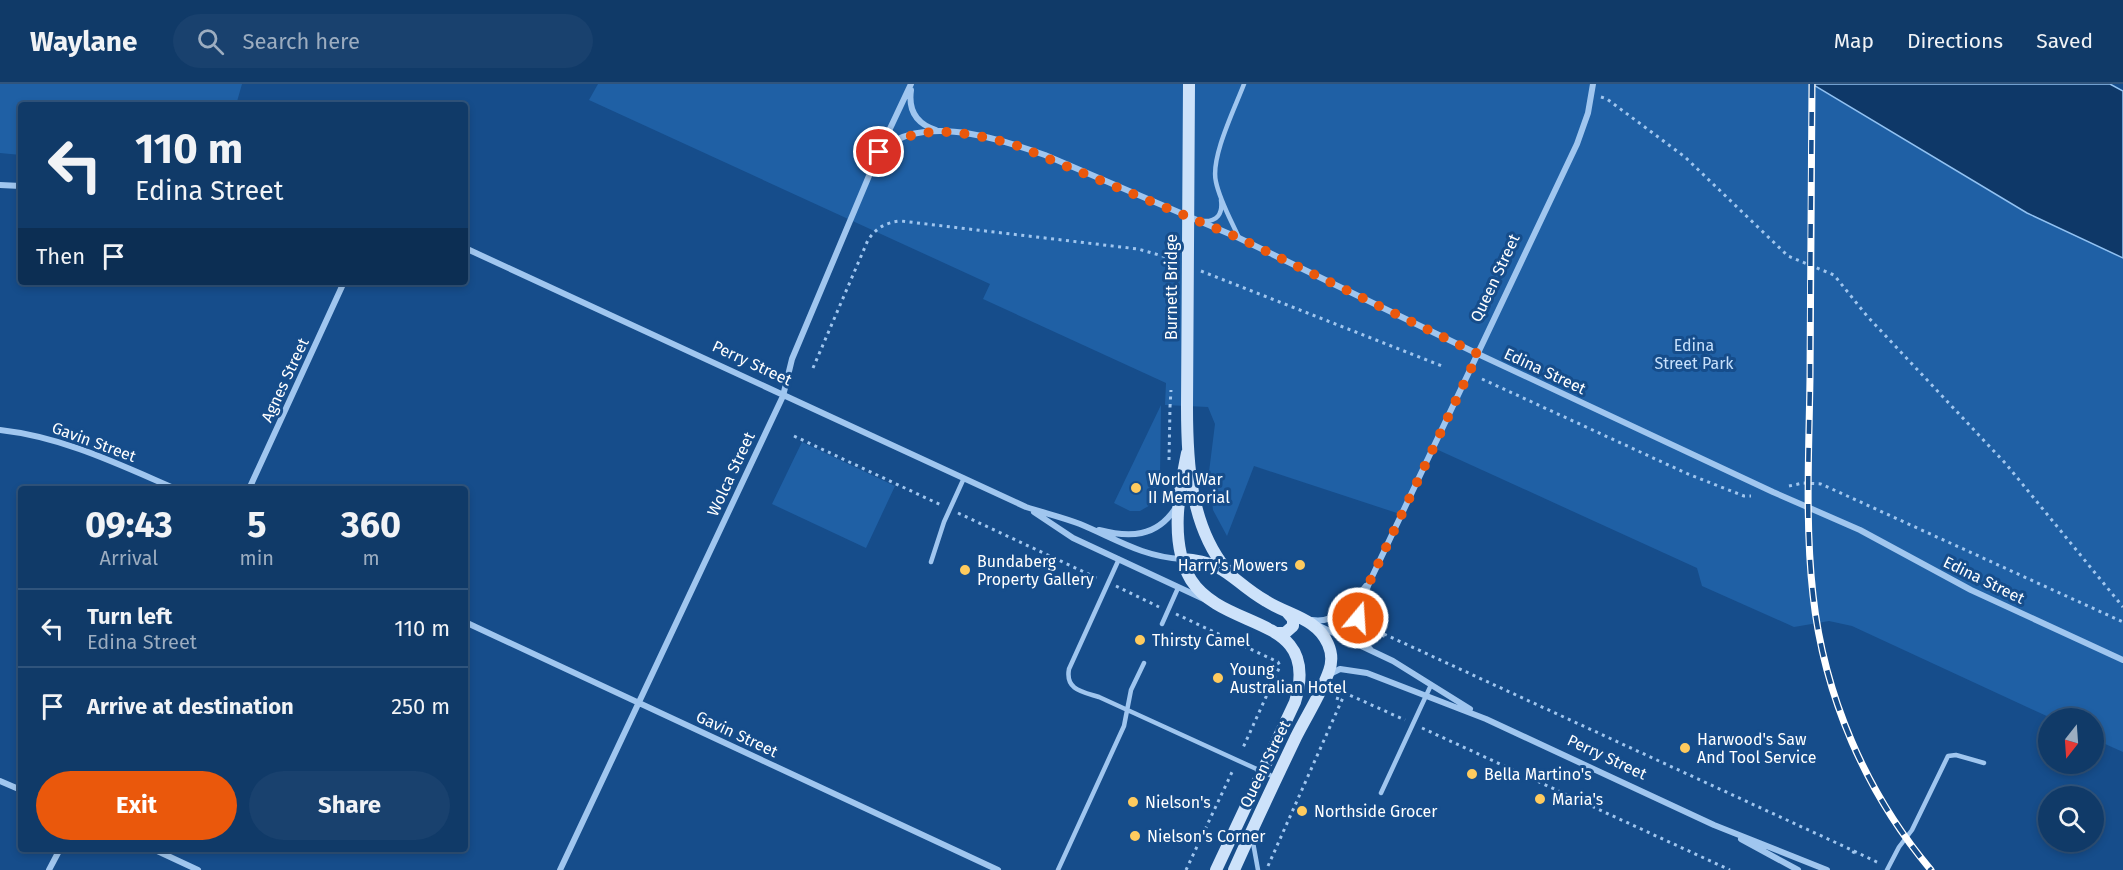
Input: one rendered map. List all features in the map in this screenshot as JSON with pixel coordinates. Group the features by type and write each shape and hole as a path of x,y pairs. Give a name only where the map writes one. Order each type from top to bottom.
{"main road":[{"name":"Burnett Bridge","path":"1189,84 1187,453 1200,521 1210,547 1229,572"},
{"name":"Burnett Bridge","path":"1187,453 1179,500 1179,542 1182,559 1192,582 1214,604"},
{"name":"Perry Street","path":"1182,559 1205,561 1229,572 1251,592 1292,614"},
{"name":"Perry Street","path":"1214,604 1275,633"},
{"name":"Queen Street","path":"1234,870 1276,778 1327,676 1331,662 1329,645 1318,629 1310,622 1292,614"},
{"path":"1275,633 1285,633 1293,626 1292,614"},
{"name":"Queen Street","path":"1216,870 1294,702 1299,680 1295,652 1284,638 1275,633"}],"street":[{"path":"912,84 909,102 916,118 933,129 948,132"},
{"name":"Wolca Street","path":"560,870 783,396 792,359 879,152 912,84"},
{"name":"Queen Street","path":"1370,649 1360,638 1357,623 1360,605 1577,144 1586,121 1593,84"},
{"name":"Edina Street","path":"879,152 893,141 927,132 981,136 1013,144 1239,238 1478,354 1773,492 1860,530 1971,590 2123,660"},
{"path":"0,185 18,186"},
{"name":"Perry Street","path":"468,249 1026,507 1079,524 1144,553 1162,558 1182,559"},
{"name":"Agnes Street","path":"250,486 343,285"},
{"name":"Gavin Street","path":"0,430 58,441 94,453 169,486"},
{"path":"1079,524 1123,535 1145,534 1164,522 1179,500"},
{"name":"Perry Street","path":"1026,507 1073,538 1214,604"},
{"name":"Queen Street","path":"1292,614 1320,621 1334,617 1353,602 1370,581"},
{"name":"Perry Street","path":"1310,622 1370,649 1486,718"},
{"name":"Gavin Street","path":"468,623 998,870"},
{"name":"Perry Street","path":"1327,676 1334,670 1351,669 1367,673 1486,718 1714,825 1798,870"},
{"path":"0,781 18,789"},
{"name":"Perry Street","path":"1714,825 1827,870"},
{"path":"50,870 59,852"},
{"path":"159,852 198,870"}],"lane":[{"path":"1193,219 1210,221 1219,216 1222,210 1214,172 1217,157 1244,84"},
{"path":"1220,195 1239,238"},
{"path":"931,562 944,522 964,478"},
{"path":"1119,559 1068,673 1071,685 1078,691 1099,696 1276,778"},
{"path":"1162,624 1178,588"},
{"path":"1058,870 1124,726 1131,690 1144,663"},
{"path":"1381,793 1431,685"},
{"path":"1887,868 1912,830 1948,756 1956,755 1984,763"},
{"path":"1251,831 1258,870"}],"path":[{"path":"1592,94 1607,99 1685,157 1788,256 1834,275 1867,316 2006,464 2123,607"},
{"path":"813,368 868,240 874,231 891,222 901,220 1138,249 1163,255 1182,263"},
{"path":"1201,271 1442,366"},
{"path":"1169,464 1170,406"},
{"path":"1139,597 1142,591"},
{"path":"1369,630 1373,629 1384,634 1887,868"},
{"path":"1381,640 1384,634"},
{"path":"1266,870 1345,693 1730,870"},
{"path":"1336,698 1342,700"},
{"path":"1852,856 1854,851"}],"green space":[{"path":"0,84 242,84 237,102 18,102 18,155 0,153"},
{"name":"Edina Street Park","path":"598,84 1812,84 2027,213 2123,258 2123,752 2104,743 2104,708 2038,708 2038,712 1852,626 1829,621 1794,627 1702,586 1697,568 1436,449 1403,515 1254,466 1227,536 1213,510 1209,472 1215,424 1208,407 1165,405 1166,383 983,299 990,284 589,100"},
{"path":"1161,405 1158,488 1152,504 1140,511 1130,511 1114,503"},
{"path":"802,442 895,486 866,548 772,504"}],"shaded area":[{"path":"1812,84 2110,84 2123,91 2123,258 2027,213"}],"railway":[{"path":"1812,84 1808,514 1813,595 1827,670 1852,742 1887,809 1931,870"}],"place":[{"name":"World War II Memorial","path":"1136,488"},
{"name":"Harry's Mowers","path":"1300,565"},
{"name":"Bundaberg Property Gallery","path":"965,570"},
{"name":"Thirsty Camel","path":"1140,640"},
{"name":"Young Australian Hotel","path":"1218,678"},
{"name":"Harwood's Saw And Tool Service","path":"1685,748"},
{"name":"Bella Martino's","path":"1472,774"},
{"name":"Maria's","path":"1540,799"},
{"name":"Nielson's","path":"1133,802"},
{"name":"Northside Grocer","path":"1302,811"},
{"name":"Nielson's Corner","path":"1135,836"}],"route":[{"path":"879,152 893,141 927,132 981,136 1013,144 1045,155 1239,238 1478,354 1370,581 1360,605 1358,618"}]}
